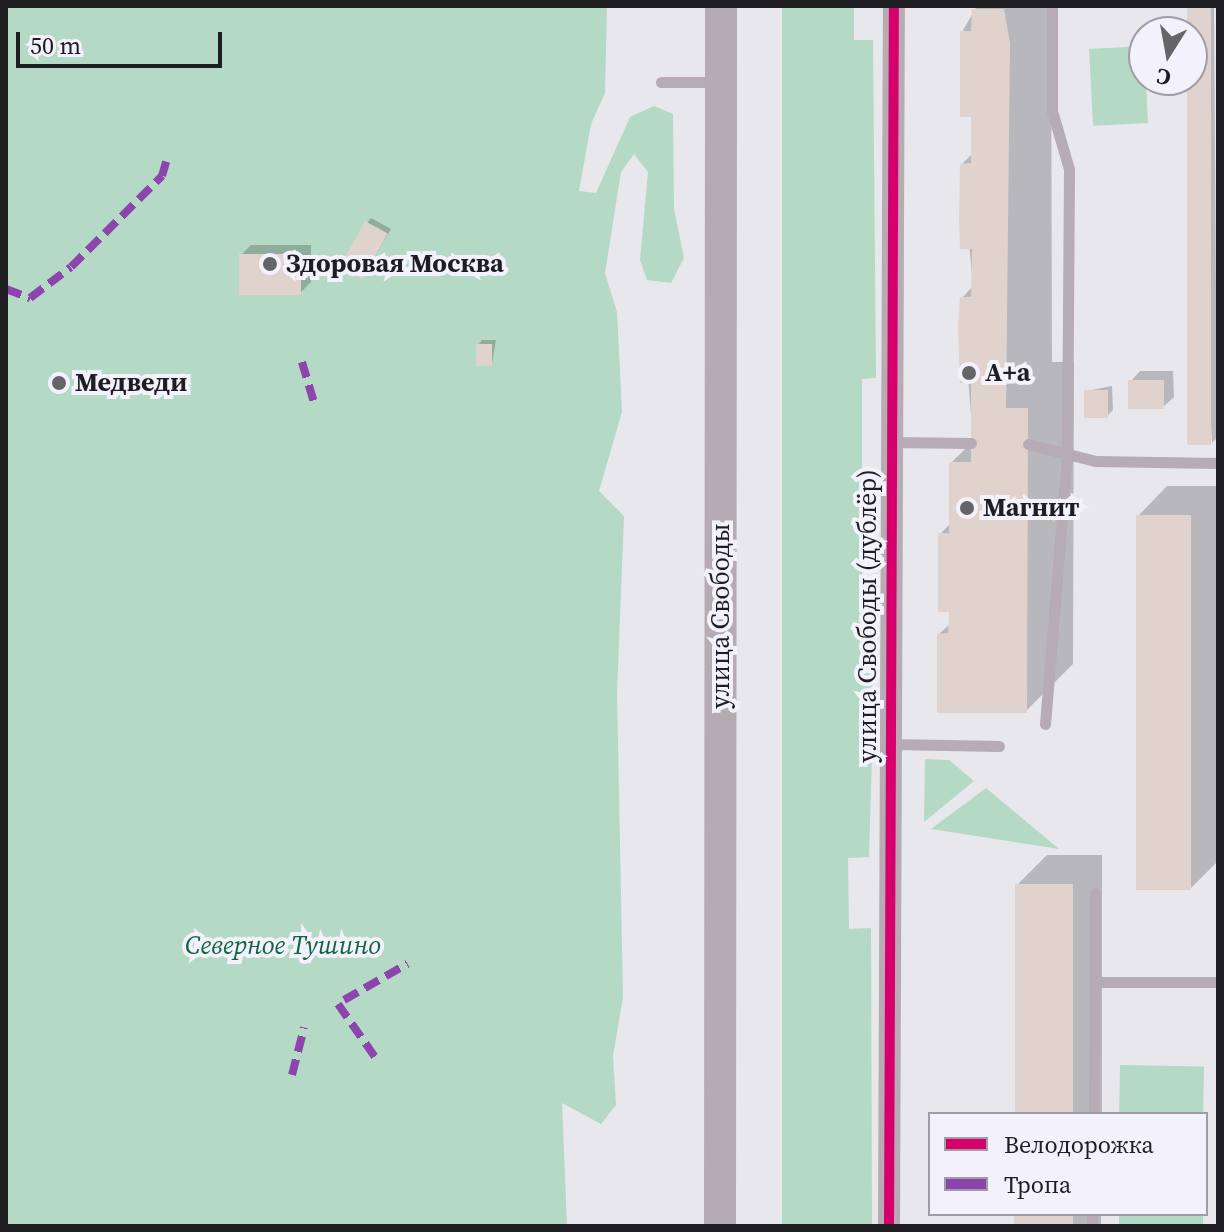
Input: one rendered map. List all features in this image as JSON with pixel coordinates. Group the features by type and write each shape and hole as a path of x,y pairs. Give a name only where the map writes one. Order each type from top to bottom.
{"main road":[{"name":"улица Свободы","path":"720,1226 721,6"}],"street":[{"name":"улица Свободы (дублёр)","path":"889,1226 889,442 894,6"}],"lane":[{"path":"1045,724 1067,457 1069,169 1052,111 1052,6"},
{"path":"661,82 720,82"},
{"path":"889,442 971,443"},
{"path":"1028,444 1067,457 1218,463"},
{"path":"891,744 999,746"},
{"path":"1094,1112 1095,893"},
{"path":"1095,982 1218,982"}],"green space":[{"name":"Северное Тушино","path":"6,6 607,6 605,93 591,124 579,191 596,193 630,117 654,106 673,114 674,209 684,258 671,283 647,280 640,260 648,172 634,154 621,172 605,273 617,312 622,412 599,491 624,516 617,692 623,997 613,1056 616,1105 601,1124 562,1103 567,1226 6,1226"},
{"path":"782,6 854,6 854,40 873,40 876,378 862,379 862,619 876,619 869,857 848,858 849,929 871,928 872,1226 782,1226"},
{"path":"1128,47 1128,96 1147,96 1148,123 1093,126 1089,49"},
{"path":"925,759 949,760 974,781 924,822"},
{"path":"986,788 1059,849 931,829"},
{"path":"1120,1065 1204,1066 1203,1112 1119,1112"},
{"path":"1119,1216 1203,1216 1203,1226 1119,1226"}],"building":[{"path":"1187,8 1211,8 1211,445 1187,445 1187,96 1208,96 1208,16 1187,16"},
{"path":"972,9 1004,9 1010,43 1006,408 1028,408 1027,713 937,713 937,634 948,633 949,612 938,612 938,533 949,533 949,462 971,462 971,383 960,383 958,326 960,297 971,297 972,249 960,249 959,220 960,164 971,163 971,117 960,117 960,31 971,31"},
{"path":"365,221 388,234 363,279 340,266"},
{"name":"Здоровая Москва","path":"239,254 301,254 301,295 239,295"},
{"path":"476,344 492,344 492,366 476,366"},
{"path":"1128,380 1164,380 1164,409 1128,409"},
{"path":"1084,390 1108,390 1108,418 1084,418"},
{"path":"1136,515 1191,515 1191,890 1136,890"},
{"path":"1015,884 1073,884 1073,1112 1015,1112"},
{"path":"1014,1216 1073,1216 1073,1226 1014,1226"}],"marked path":[{"path":"6,289 30,298 71,267 162,176 166,162"},
{"path":"302,362 315,406"},
{"path":"344,1000 407,964"},
{"path":"338,1004 375,1057"},
{"path":"292,1075 304,1028"}],"cycle path":[{"path":"889,1226 894,6"}],"place":[{"name":"Здоровая Москва","path":"270,264"},
{"name":"А+а","path":"969,373"},
{"name":"Медведи","path":"59,383"},
{"name":"Магнит","path":"967,508"}]}
